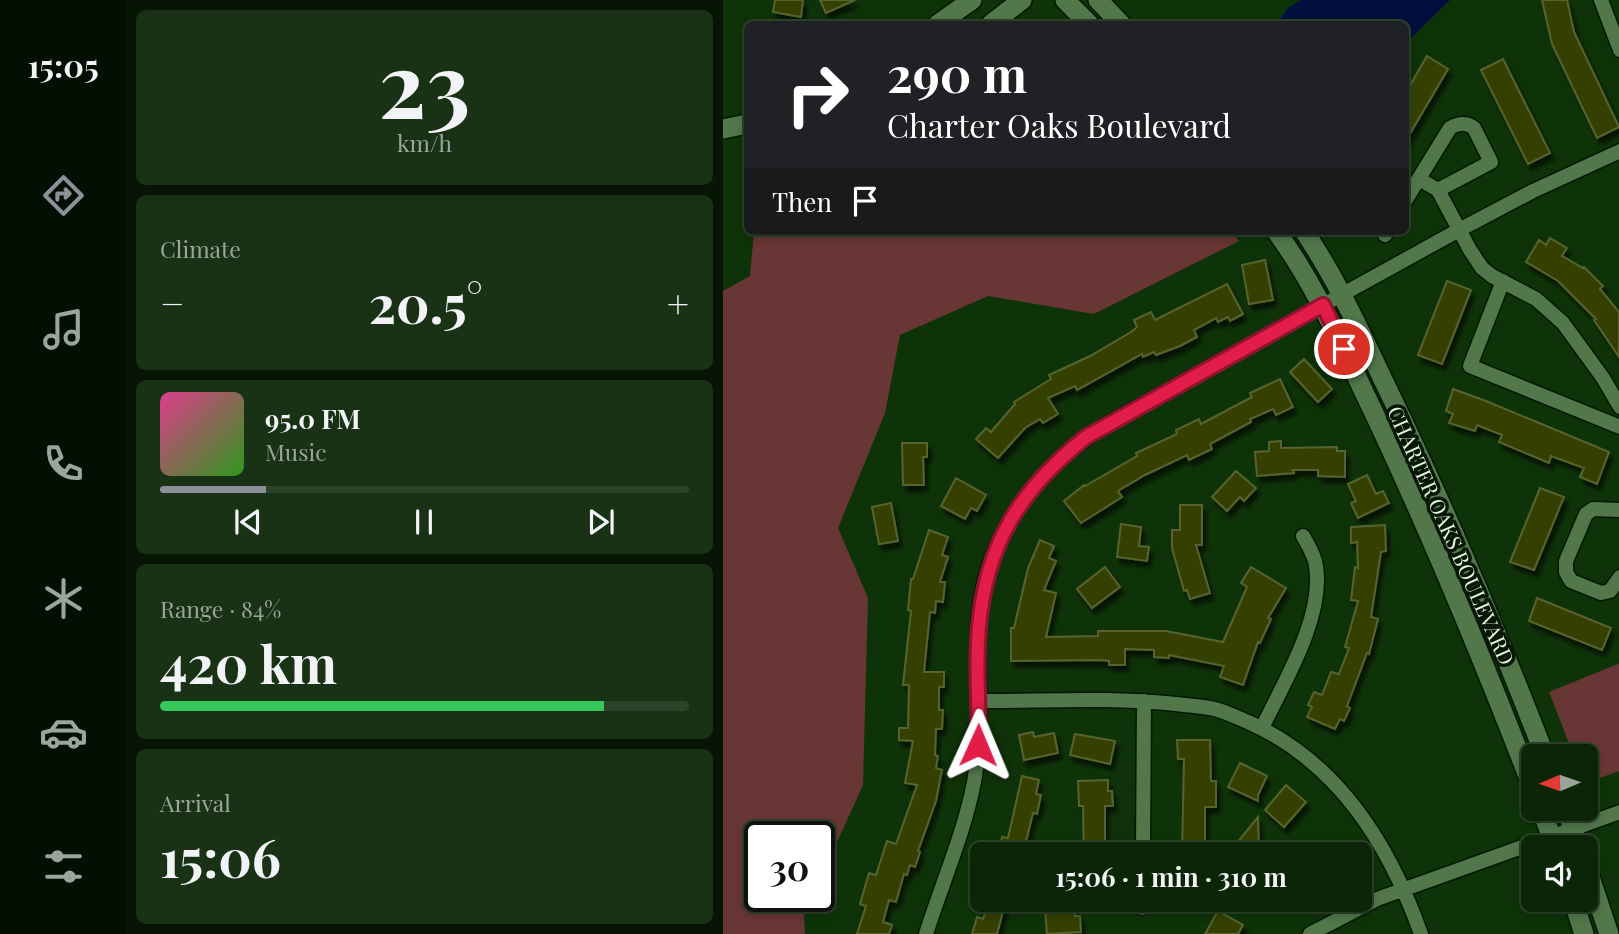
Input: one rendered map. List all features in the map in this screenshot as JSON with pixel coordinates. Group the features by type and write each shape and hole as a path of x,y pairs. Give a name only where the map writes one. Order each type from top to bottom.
{"street":[{"path":"942,21 972,0"},
{"path":"995,21 1022,0"},
{"path":"1065,0 1086,21"},
{"path":"1098,0 1118,21"},
{"path":"1601,0 1619,50"},
{"path":"1409,195 1450,128 1456,124 1470,125 1491,163 1438,190"},
{"path":"926,934 963,828 974,781 978,745 978,630 984,587 998,544 1014,513 1034,484 1086,437 1459,230 1533,191 1619,151"},
{"path":"1419,179 1438,190 1482,268 1536,299 1563,323 1603,377 1619,407"},
{"name":"CHARTER OAKS BOULEVARD","path":"1279,235 1323,305 1397,462 1478,647 1521,758"},
{"name":"CHARTER OAKS BOULEVARD","path":"1306,235 1342,294 1425,466 1499,638 1540,744"},
{"path":"1503,281 1470,366 1619,427"},
{"path":"1619,510 1593,509 1586,514 1566,561 1566,572 1571,581 1601,593 1610,591 1619,577"},
{"path":"1262,728 1302,644 1318,589 1316,562 1303,536"},
{"path":"979,701 1144,701 1218,709 1262,728 1315,762 1366,822 1403,890 1421,934"},
{"path":"1143,842 1144,701"},
{"path":"1581,835 1619,812"},
{"path":"1310,934 1357,909 1403,890 1521,852"},
{"path":"1598,901 1609,934"},
{"path":"1577,912 1585,934"}],"shaded area":[{"path":"1301,0 1450,0 1409,40 1409,21 1278,21 1289,7"},
{"path":"754,235 1234,235 1239,241 1094,314 988,296 900,335 885,413 838,528 868,598 863,785 835,847 835,821 744,821 744,912 806,912 805,934 723,934 723,291 750,276"},
{"path":"1620,663 1619,771 1598,779 1598,744 1569,744 1549,692"}],"building":[{"path":"775,0 803,0 801,17 773,12"},
{"path":"820,0 855,0 826,13"},
{"path":"1542,0 1567,0 1574,32 1619,127 1597,138 1552,44"},
{"path":"1427,56 1448,69 1409,135 1409,87"},
{"path":"1503,59 1550,153 1528,164 1481,70"},
{"path":"1550,238 1567,248 1562,256 1584,267 1603,286 1600,289 1619,312 1619,357 1594,320 1596,319 1558,281 1526,262 1539,240 1546,245"},
{"path":"1265,260 1273,300 1249,304 1242,265"},
{"path":"1447,281 1471,290 1442,364 1418,355"},
{"path":"1227,284 1243,314 1230,321 1228,317 1218,322 1216,318 1194,330 1197,337 1180,346 1156,355 1154,352 1143,357 1142,354 1077,390 1075,386 1048,398 1058,414 1043,423 1040,419 1025,428 998,458 976,439 986,428 991,432 1014,402 1051,379 1049,375 1090,356 1131,332 1137,327 1134,320 1151,312 1155,320"},
{"path":"1304,359 1332,389 1318,402 1290,372"},
{"path":"1280,379 1293,407 1276,415 1273,409 1250,419 1251,422 1210,444 1212,449 1189,460 1187,455 1145,475 1118,491 1122,497 1081,523 1064,501 1084,485 1137,456 1136,453 1177,434 1176,430 1199,419 1201,424 1252,397 1250,393"},
{"path":"1453,389 1609,452 1597,484 1580,477 1584,468 1551,456 1549,463 1499,442 1502,435 1477,425 1475,431 1449,423 1453,414 1446,411"},
{"path":"1281,441 1281,448 1337,447 1337,451 1345,451 1345,477 1318,476 1318,470 1293,470 1294,473 1257,476 1255,452 1269,451 1269,442"},
{"path":"902,443 927,443 927,457 923,457 924,485 903,485"},
{"path":"1236,471 1256,488 1244,501 1240,497 1227,511 1212,497"},
{"path":"1367,475 1376,494 1383,491 1389,503 1358,518 1351,503 1356,501 1348,484"},
{"path":"956,478 986,495 977,511 971,508 965,519 941,506"},
{"path":"1540,488 1564,497 1534,570 1510,562"},
{"path":"891,503 898,541 879,544 872,507"},
{"path":"1180,505 1202,505 1202,545 1196,545 1210,593 1190,599 1187,590 1184,591 1172,548 1172,530 1180,530"},
{"path":"1121,524 1141,527 1139,546 1149,547 1147,561 1117,557"},
{"path":"1385,525 1386,551 1381,552 1371,617 1378,619 1369,654 1367,653 1347,706 1350,708 1344,721 1340,719 1335,729 1307,717 1312,707 1308,705 1314,692 1322,695 1331,672 1339,674 1349,648 1345,647 1358,601 1351,600 1355,567 1358,568 1357,542 1351,543 1351,527"},
{"path":"929,530 948,537 942,555 948,557 940,582 945,582 943,602 936,601 935,613 930,612 924,672 944,672 944,687 939,687 939,710 943,710 942,729 936,729 935,755 938,756 936,768 942,770 936,801 915,867 910,865 907,875 904,874 896,902 889,900 883,922 892,925 889,934 857,934 866,906 860,904 869,873 876,875 887,841 896,844 917,785 905,783 913,741 899,740 899,728 908,728 909,685 903,685 911,611 908,610 911,579"},
{"path":"1040,540 1054,546 1049,558 1056,561 1044,590 1056,593 1046,637 1098,636 1098,631 1166,631 1223,642 1247,587 1241,583 1251,567 1286,588 1268,618 1271,619 1260,643 1258,642 1243,685 1220,677 1224,666 1169,655 1169,658 1154,657 1154,650 1125,649 1125,665 1109,665 1109,661 1099,660 1011,661 1011,628 1014,628 1028,568"},
{"path":"1105,567 1120,587 1092,608 1077,589"},
{"path":"1537,598 1611,628 1602,650 1529,621"},
{"path":"1033,732 1034,737 1054,733 1058,753 1024,760 1019,735"},
{"path":"1075,734 1115,741 1110,764 1070,755"},
{"path":"1177,740 1210,740 1211,781 1216,781 1216,807 1205,807 1205,842 1182,842 1184,759 1178,759"},
{"path":"1240,763 1267,776 1258,801 1228,787"},
{"path":"1022,776 1039,780 1036,794 1041,795 1037,814 1033,813 1026,842 1001,842 1002,837 1008,838"},
{"path":"1108,780 1113,806 1105,806 1105,842 1084,842 1083,806 1079,806 1078,781"},
{"path":"1286,785 1306,802 1284,827 1265,810"},
{"path":"1258,817 1259,842 1238,842"},
{"path":"986,912 1003,912 997,934 972,934 977,917 983,919"},
{"path":"1045,912 1075,912 1075,916 1080,916 1081,932 1047,934"},
{"path":"1217,912 1243,925 1238,934 1205,934"}],"route":[{"path":"978,745 978,630 984,587 998,544 1014,513 1034,484 1086,437 1323,305 1344,349"}]}
